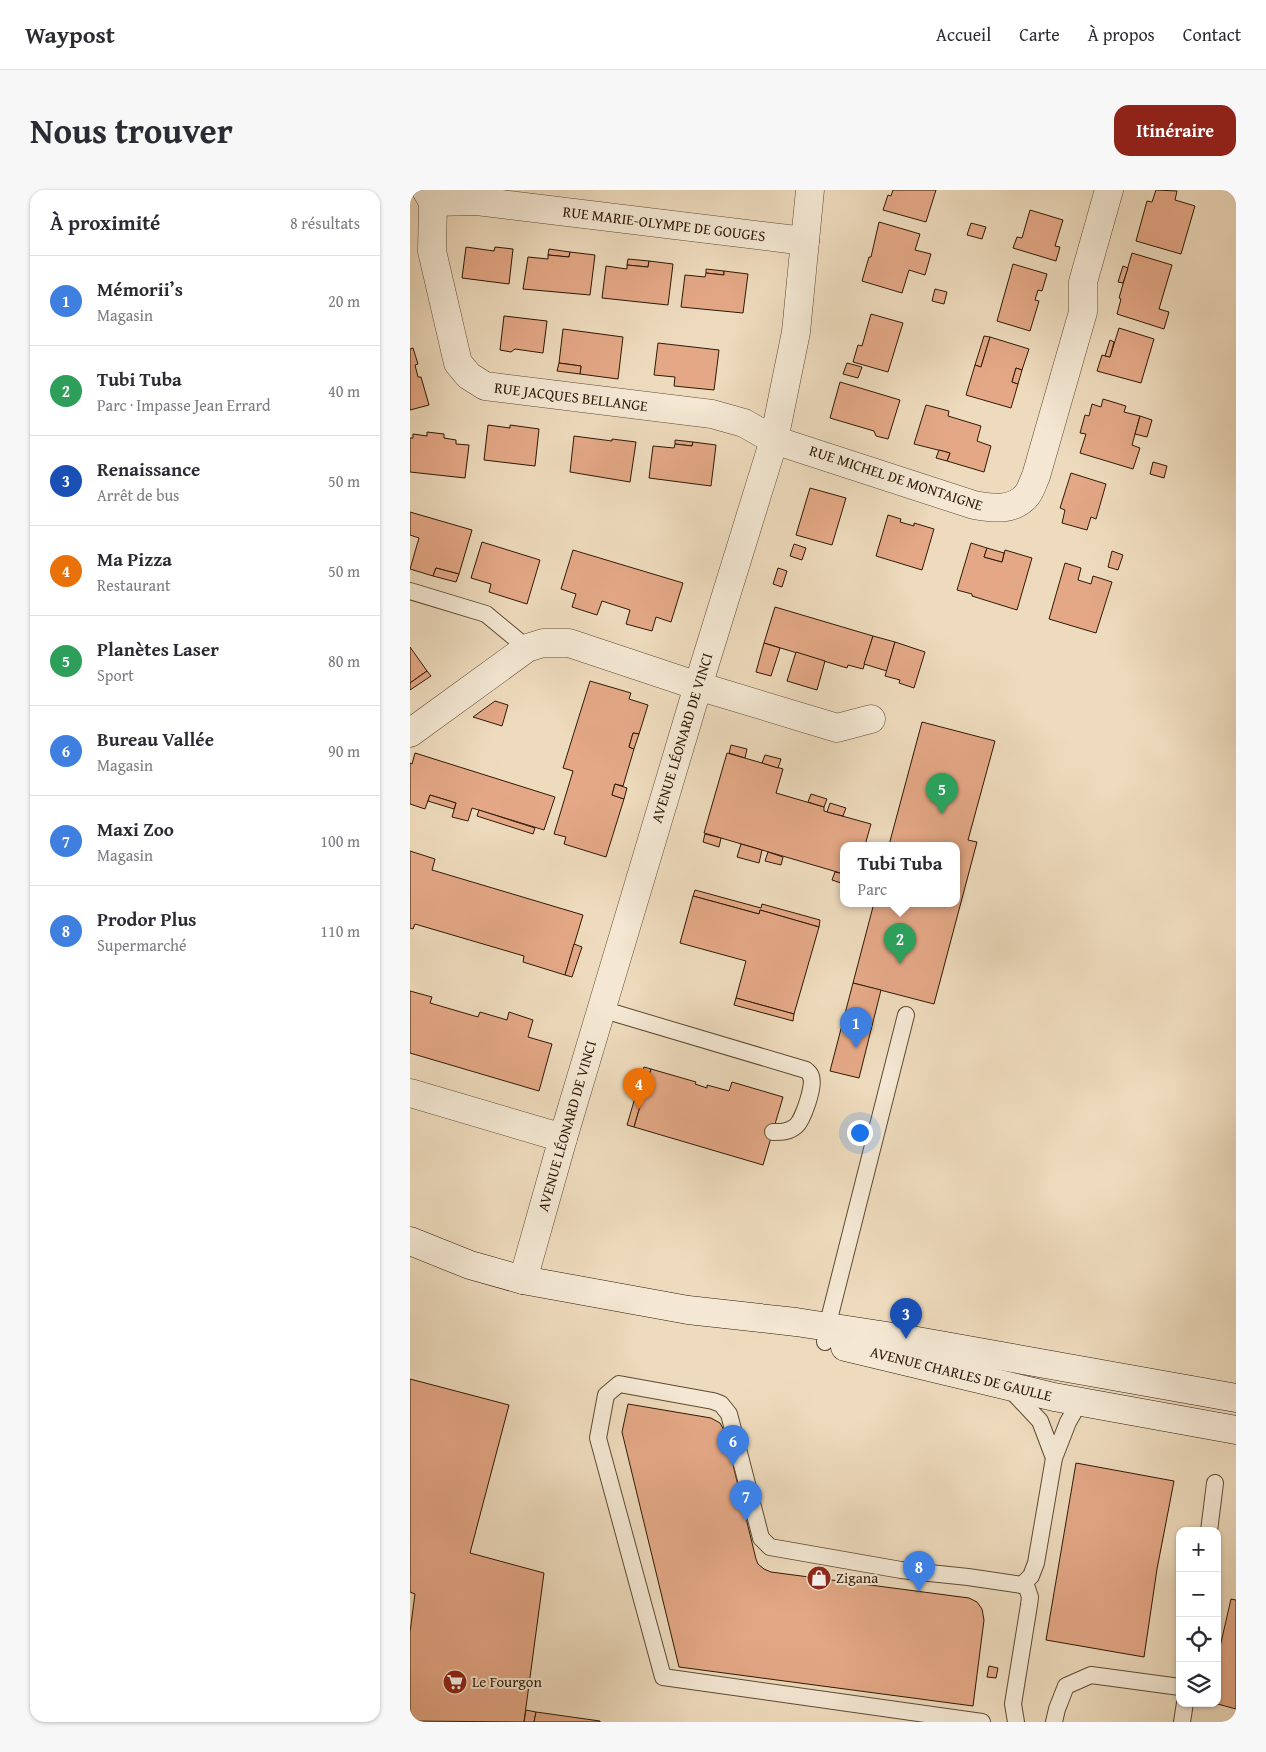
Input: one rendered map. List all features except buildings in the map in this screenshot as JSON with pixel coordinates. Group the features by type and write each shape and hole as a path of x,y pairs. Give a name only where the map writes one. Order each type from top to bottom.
{"street":[{"name":"AVENUE LÉONARD DE VINCI","path":"523,1280 562,1138 774,440 796,332 810,190"},
{"name":"RUE MICHEL DE MONTAIGNE","path":"774,440 974,505 997,509 1011,506 1027,496 1036,476 1083,312 1083,282 1109,190"},
{"name":"RUE MARIE-OLYMPE DE GOUGES","path":"430,196 805,241"},
{"name":"RUE JACQUES BELLANGE","path":"430,196 432,251 458,363 469,376 485,386 712,414 744,423 774,440"},
{"path":"410,733 527,648 543,643 569,643 698,686 837,728 871,719"},
{"path":"410,1093 562,1138"},
{"name":"AVENUE CHARLES DE GAULLE","path":"410,1241 470,1265 523,1280 688,1310 753,1330 906,1339 1236,1399"},
{"name":"AVENUE CHARLES DE GAULLE","path":"826,1335 924,1365 1009,1387 1080,1402 1236,1430"},
{"path":"1080,1402 1091,1394 1104,1389 1122,1388 1213,1406 1236,1399"}],"lane":[{"path":"410,591 486,614 527,648"},
{"path":"601,1009 806,1070 812,1077 812,1086 802,1118 796,1126 786,1132 773,1132"},
{"path":"826,1335 906,1015"},
{"path":"982,1722 663,1677 598,1438 606,1395 619,1384 713,1400 721,1404 729,1414 761,1538 770,1547 901,1570 1022,1585 1027,1588 1030,1596 1013,1704 1016,1722"},
{"path":"1009,1387 1040,1420 1054,1458"},
{"path":"1022,1585 1031,1576 1036,1563 1054,1458 1068,1422 1080,1402"},
{"path":"1210,1527 1215,1483"},
{"path":"1054,1722 1057,1708 1066,1686 1091,1675 1176,1686"},
{"path":"1182,1722 1184,1707"}],"place":[{"name":"Planètes Laser","path":"942,814"},
{"name":"Tubi Tuba","path":"900,964"},
{"name":"Mémorii’s","path":"856,1048"},
{"name":"Ma Pizza","path":"639,1109"},
{"name":"Renaissance","path":"906,1339"},
{"name":"Bureau Vallée","path":"733,1466"},
{"name":"Maxi Zoo","path":"746,1521"},
{"name":"Zigana","path":"819,1578"},
{"name":"Prodor Plus","path":"919,1592"},
{"name":"Le Fourgon","path":"455,1682"}]}
